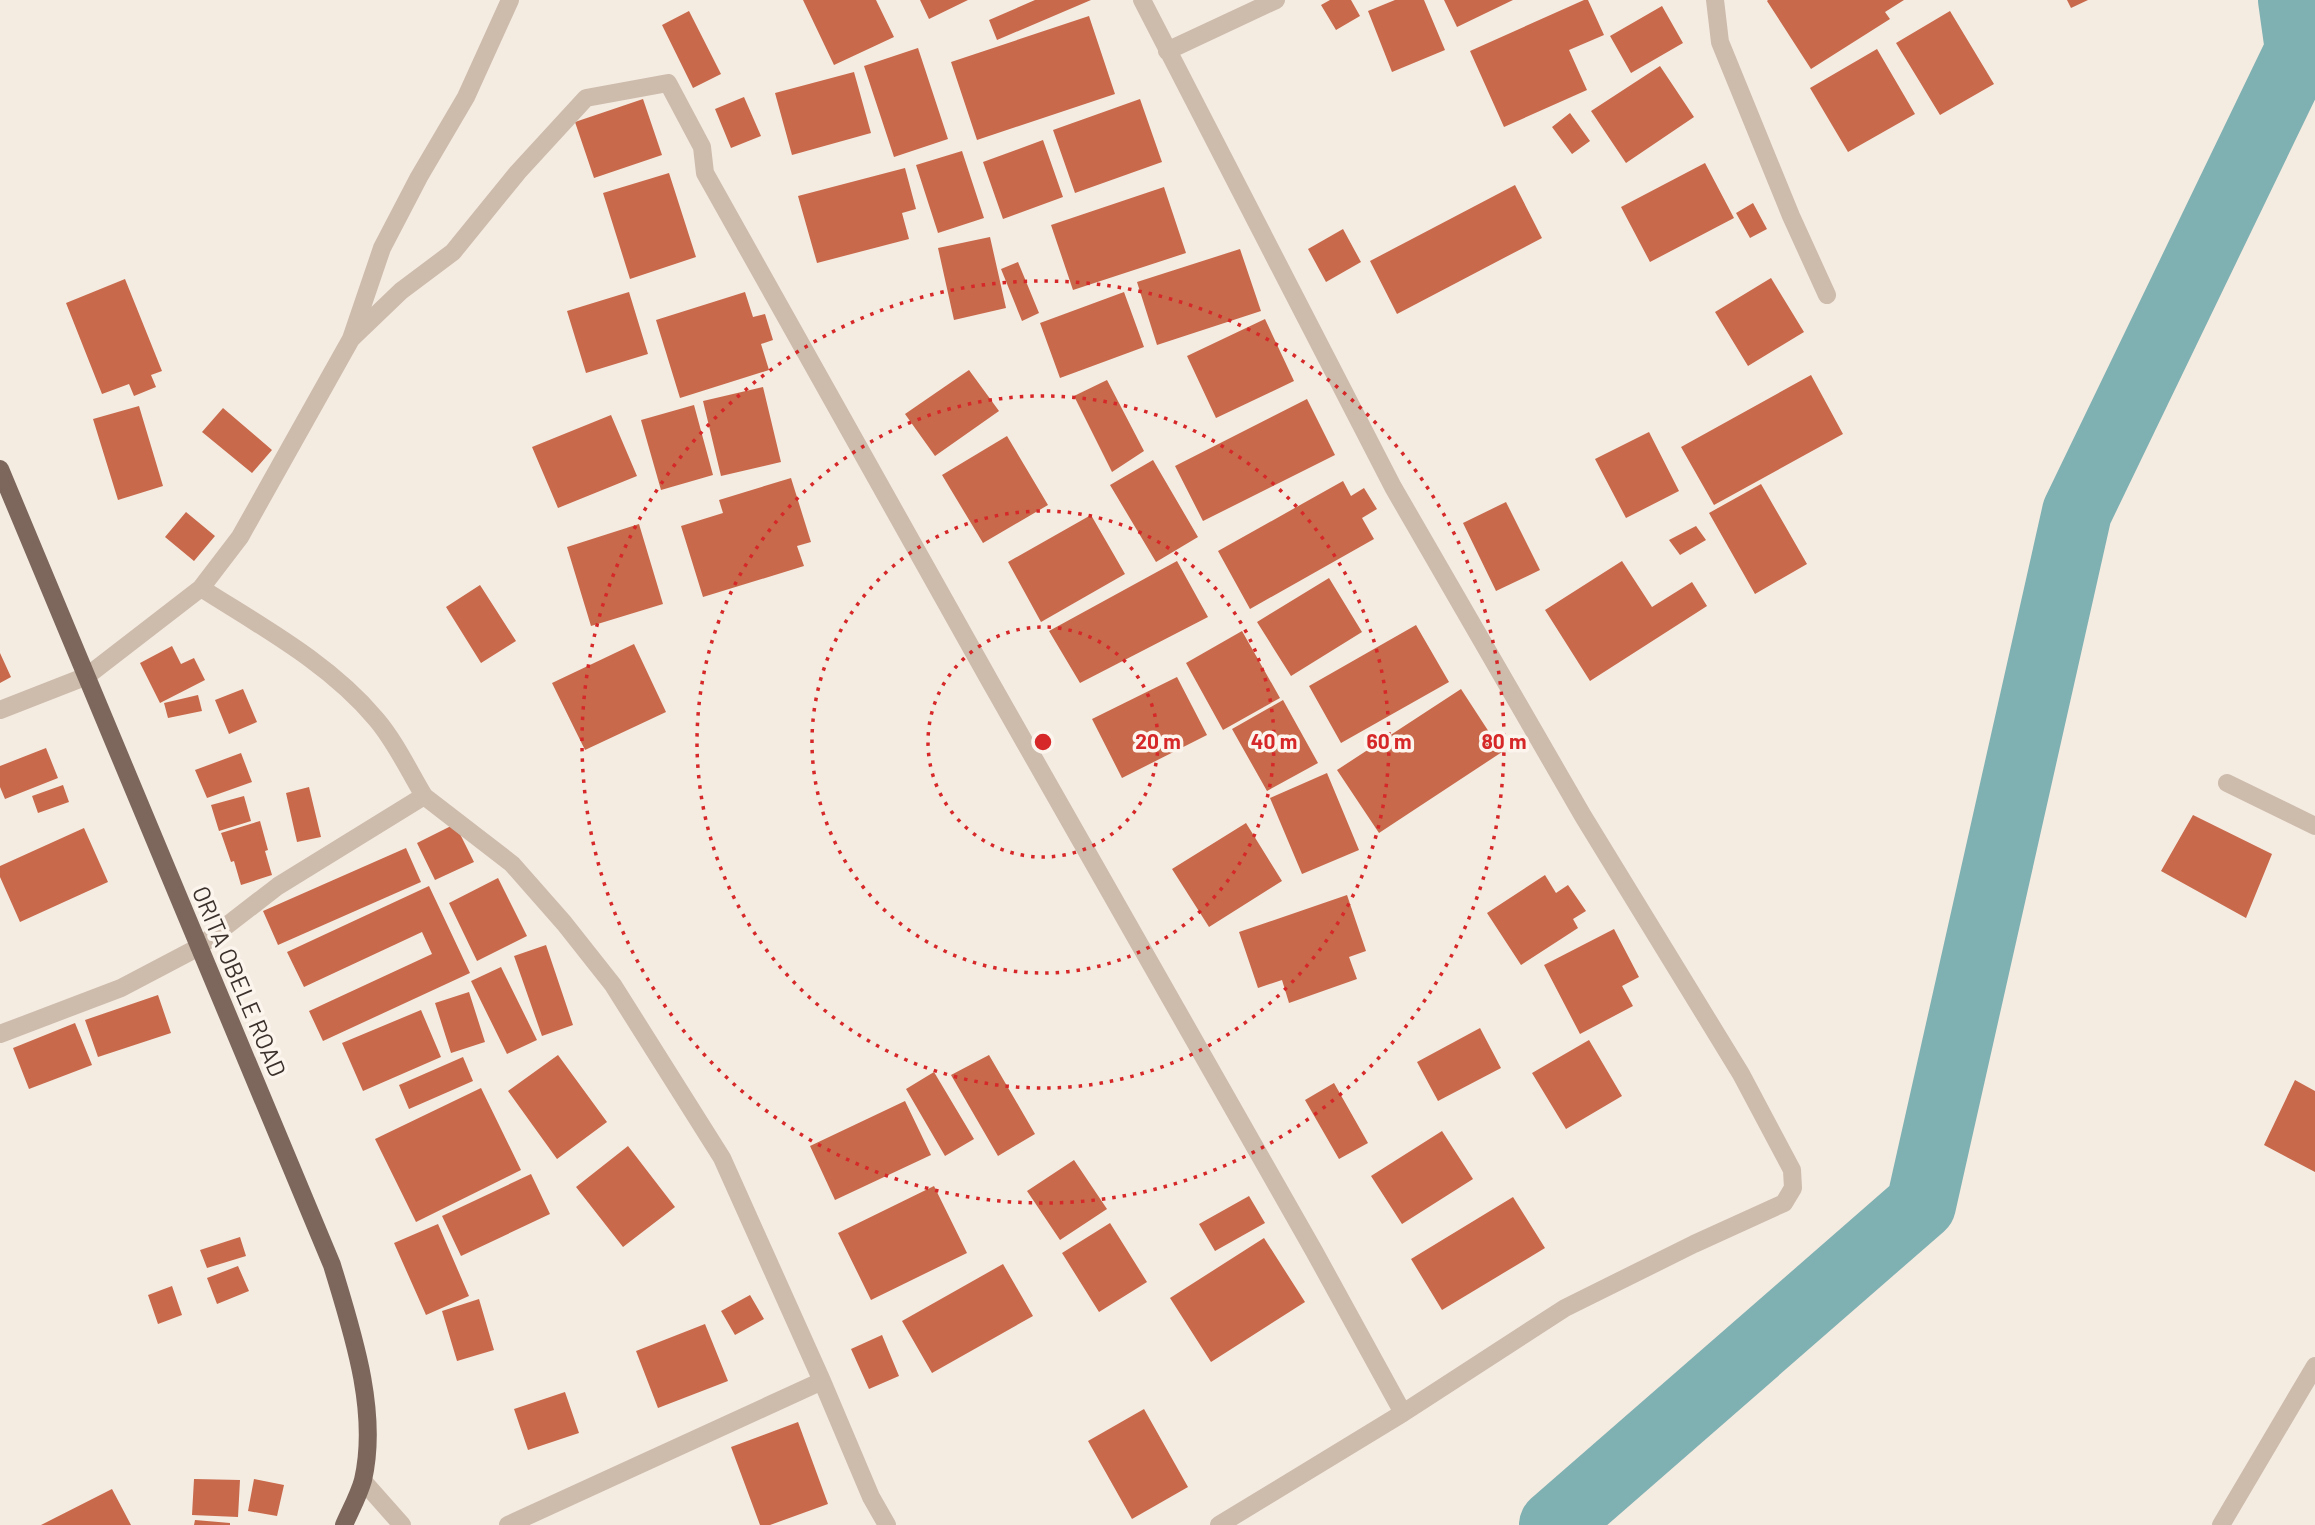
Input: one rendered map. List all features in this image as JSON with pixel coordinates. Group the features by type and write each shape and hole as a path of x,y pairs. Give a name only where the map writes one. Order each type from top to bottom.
{"main road":[{"name":"ORITA OBELE ROAD","path":"0,469 332,1265 354,1337 369,1428 363,1481 344,1525"}],"street":[{"path":"0,710 87,676 201,588 240,537 351,339 382,248 419,177 466,97 510,0"},
{"path":"1142,0 1393,487 1583,816 1741,1074 1792,1170 1793,1188 1784,1203 1565,1308 1403,1413 1219,1525"},
{"path":"1167,51 1276,0"},
{"path":"1715,0 1720,42 1791,216 1827,295"},
{"path":"351,339 401,291 453,252 518,172 586,98 668,83 702,147 705,173 1403,1413"},
{"path":"201,588 308,656 351,692 378,720 424,796 512,864 564,923 613,985 722,1158 871,1497 887,1525"},
{"path":"2227,783 2315,826"},
{"path":"0,1034 121,988 199,947 278,886 424,796"},
{"path":"2221,1525 2315,1366"},
{"path":"509,1525 822,1381"},
{"path":"363,1481 402,1525"}],"building":[{"path":"803,0 876,0 894,37 834,65"},
{"path":"920,0 968,0 929,19"},
{"path":"1035,0 1091,0 997,40 989,20"},
{"path":"1330,0 1351,0 1360,16 1336,30 1321,5"},
{"path":"1395,0 1424,0 1445,50 1392,72 1368,11"},
{"path":"1444,0 1513,0 1457,27"},
{"path":"1588,0 1604,35 1569,50 1587,90 1504,127 1470,51"},
{"path":"1768,0 1904,0 1885,12 1890,19 1811,69"},
{"path":"2067,0 2088,0 2071,8"},
{"path":"1662,6 1683,43 1631,73 1610,36"},
{"path":"689,11 721,74 693,88 662,25"},
{"path":"1950,11 1994,84 1940,115 1896,43"},
{"path":"1089,16 1115,94 977,140 951,62"},
{"path":"918,48 948,139 894,157 864,66"},
{"path":"1877,49 1915,114 1848,152 1810,88"},
{"path":"1660,66 1694,117 1626,163 1591,111"},
{"path":"854,72 871,133 792,155 775,93"},
{"path":"744,97 761,136 731,148 715,109"},
{"path":"643,99 662,155 594,178 575,122"},
{"path":"1140,99 1162,162 1075,193 1053,130"},
{"path":"1570,113 1590,141 1572,154 1552,127"},
{"path":"1043,140 1063,197 1003,219 983,162"},
{"path":"962,151 984,218 938,233 916,165"},
{"path":"1705,163 1734,218 1650,262 1621,207"},
{"path":"905,168 916,209 902,213 909,239 817,263 798,196"},
{"path":"669,173 696,257 630,279 603,193"},
{"path":"1515,185 1542,238 1397,314 1370,261"},
{"path":"1164,187 1186,253 1073,290 1051,225"},
{"path":"1753,203 1767,229 1750,238 1736,213"},
{"path":"1343,229 1361,262 1326,282 1308,249"},
{"path":"990,237 1006,308 954,320 938,248"},
{"path":"1240,249 1261,311 1157,345 1137,282"},
{"path":"1018,262 1039,313 1022,321 1001,269"},
{"path":"1771,278 1804,332 1748,366 1715,312"},
{"path":"125,279 162,371 151,375 156,387 134,396 129,384 102,394 66,303"},
{"path":"629,292 648,354 586,373 567,311"},
{"path":"745,292 753,317 765,314 773,340 761,344 769,370 680,398 656,320"},
{"path":"1124,292 1144,347 1060,378 1040,323"},
{"path":"1265,319 1294,381 1216,418 1187,356"},
{"path":"969,370 999,411 935,456 905,414"},
{"path":"1811,375 1843,434 1714,505 1681,447"},
{"path":"1107,380 1144,451 1112,472 1074,396"},
{"path":"763,387 781,462 721,476 703,401"},
{"path":"1307,399 1335,455 1203,521 1175,466"},
{"path":"694,405 713,475 661,490 641,420"},
{"path":"139,406 163,486 118,500 93,419"},
{"path":"223,408 272,450 252,473 202,432"},
{"path":"611,415 637,476 558,508 532,447"},
{"path":"1649,432 1679,491 1626,518 1595,459"},
{"path":"1007,436 1048,505 983,543 942,475"},
{"path":"1153,460 1198,537 1156,562 1110,485"},
{"path":"791,478 811,542 797,546 804,566 703,597 681,526 723,513 719,500"},
{"path":"1343,481 1351,496 1364,488 1377,509 1362,518 1374,539 1250,609 1218,551"},
{"path":"1761,484 1807,564 1755,594 1709,513"},
{"path":"1506,502 1540,570 1496,591 1463,523"},
{"path":"186,512 215,536 194,561 165,537"},
{"path":"1091,515 1125,574 1041,622 1008,562"},
{"path":"639,524 663,604 591,626 567,547"},
{"path":"1696,526 1706,540 1680,555 1669,540"},
{"path":"1177,561 1208,617 1080,683 1049,631"},
{"path":"1622,561 1652,607 1692,582 1707,606 1590,681 1545,610"},
{"path":"1329,578 1362,632 1291,676 1257,622"},
{"path":"480,585 516,641 481,663 446,607"},
{"path":"1416,625 1449,682 1341,743 1309,686"},
{"path":"1242,631 1280,698 1223,730 1186,663"},
{"path":"634,644 666,712 585,750 552,683"},
{"path":"172,646 181,664 194,658 205,680 160,703 140,663"},
{"path":"0,653 11,677 0,683"},
{"path":"1177,677 1207,735 1122,778 1092,719"},
{"path":"243,689 257,722 229,734 215,700"},
{"path":"1461,689 1502,752 1379,833 1337,770"},
{"path":"198,695 202,711 168,718 164,703"},
{"path":"1283,700 1318,763 1267,791 1232,729"},
{"path":"46,748 58,778 5,799 0,787 0,766"},
{"path":"241,753 252,782 207,798 195,770"},
{"path":"1327,773 1359,850 1302,874 1270,798"},
{"path":"63,785 69,802 38,813 32,796"},
{"path":"309,787 321,837 297,842 286,793"},
{"path":"244,796 251,821 219,831 211,805"},
{"path":"2193,815 2272,854 2246,918 2161,871"},
{"path":"260,821 272,875 241,885 221,833"},
{"path":"1246,823 1282,881 1209,927 1172,869"},
{"path":"455,824 474,862 435,880 417,843"},
{"path":"84,828 108,882 20,922 0,877 0,866"},
{"path":"406,848 421,882 278,945 263,911"},
{"path":"1545,875 1556,893 1568,885 1586,911 1573,919 1578,928 1521,965 1487,913"},
{"path":"498,878 527,936 477,961 449,903"},
{"path":"429,886 470,973 323,1041 309,1011 432,954 422,932 304,987 287,952"},
{"path":"1347,895 1366,951 1349,957 1357,979 1289,1003 1282,980 1258,988 1239,932"},
{"path":"1614,929 1639,977 1622,986 1633,1006 1580,1034 1544,965"},
{"path":"546,945 573,1025 542,1036 514,956"},
{"path":"501,967 537,1040 507,1054 471,981"},
{"path":"469,992 485,1042 451,1053 435,1003"},
{"path":"158,995 171,1033 98,1057 85,1020"},
{"path":"421,1010 441,1057 363,1091 342,1043"},
{"path":"75,1023 92,1065 29,1089 13,1048"},
{"path":"1480,1028 1501,1068 1438,1101 1417,1062"},
{"path":"1589,1040 1622,1096 1566,1129 1532,1073"},
{"path":"558,1055 607,1122 557,1159 508,1091"},
{"path":"989,1055 1035,1134 998,1156 951,1075"},
{"path":"463,1057 473,1081 409,1109 399,1085"},
{"path":"934,1072 974,1139 945,1156 906,1089"},
{"path":"2295,1080 2315,1091 2315,1172 2264,1145"},
{"path":"1334,1083 1368,1143 1339,1159 1305,1100"},
{"path":"481,1088 521,1170 416,1222 375,1139"},
{"path":"905,1101 931,1155 835,1200 810,1146"},
{"path":"1442,1131 1473,1179 1402,1224 1371,1176"},
{"path":"628,1146 675,1207 623,1247 576,1187"},
{"path":"1074,1160 1107,1209 1060,1240 1027,1191"},
{"path":"531,1174 550,1214 461,1256 442,1216"},
{"path":"934,1186 967,1253 871,1300 838,1233"},
{"path":"1249,1196 1265,1223 1215,1251 1199,1224"},
{"path":"1513,1197 1545,1248 1442,1310 1411,1259"},
{"path":"1110,1223 1147,1282 1099,1312 1062,1253"},
{"path":"438,1224 469,1296 426,1315 394,1243"},
{"path":"240,1237 246,1256 207,1268 200,1250"},
{"path":"1264,1238 1305,1302 1211,1362 1170,1298"},
{"path":"1003,1264 1033,1316 932,1373 902,1321"},
{"path":"238,1266 249,1291 217,1304 207,1278"},
{"path":"172,1286 182,1315 158,1324 148,1295"},
{"path":"750,1295 764,1319 735,1335 721,1311"},
{"path":"479,1299 494,1350 457,1361 442,1311"},
{"path":"705,1324 728,1381 658,1408 636,1351"},
{"path":"882,1335 899,1376 869,1389 851,1349"},
{"path":"565,1392 579,1433 528,1450 514,1409"},
{"path":"1144,1409 1188,1487 1132,1519 1088,1441"},
{"path":"798,1422 828,1504 770,1525 760,1525 731,1447"},
{"path":"194,1479 240,1480 238,1517 192,1515"},
{"path":"254,1479 284,1485 277,1516 248,1511"},
{"path":"112,1489 131,1525 41,1525"},
{"path":"195,1520 230,1523 230,1525 194,1525"}],"waterway":[{"path":"1554,1525 1921,1205 2077,512 2300,50 2293,0"}]}
